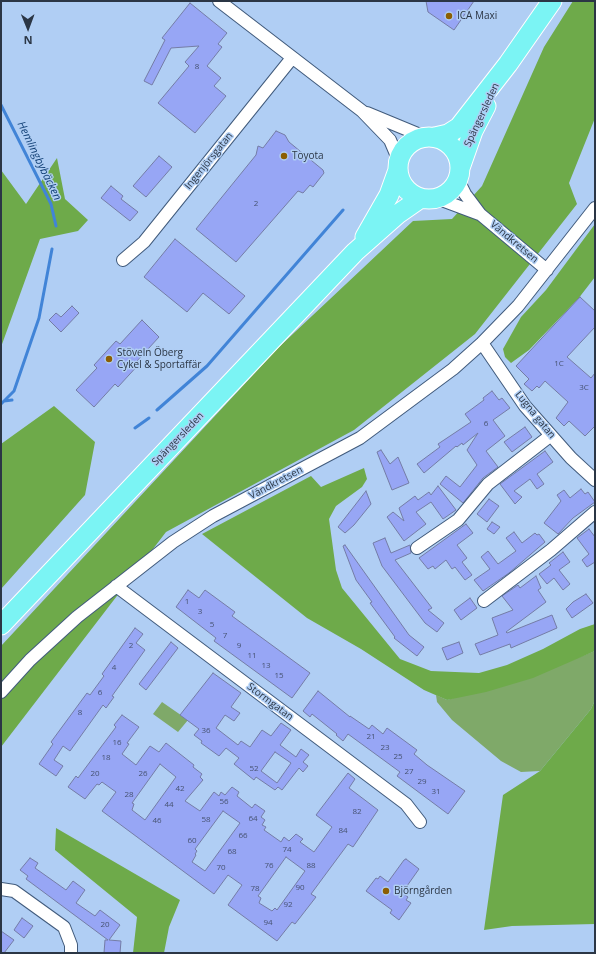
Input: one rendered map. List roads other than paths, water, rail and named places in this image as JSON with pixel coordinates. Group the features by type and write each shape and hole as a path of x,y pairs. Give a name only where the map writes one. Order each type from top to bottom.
{"main road":[{"name":"Spängersleden","path":"355,252 389,195 403,152 409,145 430,137 448,134 459,126 508,64 552,1"},
{"name":"Spängersleden","path":"1,625 355,252 398,214 428,198 445,195 453,188 473,131 508,64"},
{"name":"Spängersleden","path":"430,137 445,141 453,148 459,157 459,174"},
{"path":"399,165 401,180 406,188 413,194 428,198"}],"street":[{"path":"219,1 362,111 390,140 399,165"},
{"name":"Ingenjörsgatan","path":"123,260 144,242 292,58"},
{"path":"362,111 430,137"},
{"name":"Vändkretsen","path":"459,174 465,194 480,214 547,270"},
{"name":"Vändkretsen","path":"428,198 480,214"},
{"name":"Vändkretsen","path":"1,692 30,660 77,617 173,542 213,516 360,438 421,394 482,343 518,306 595,208"},
{"name":"Lugna gatan","path":"482,343 525,406 570,458 595,480"},
{"path":"417,548 458,520 488,484 550,436"},
{"path":"484,601 551,550 595,512"},
{"name":"Stormgatan","path":"116,586 406,804 420,822"},
{"path":"1,889 14,891 64,927 71,945 70,953"}],"waterway":[{"name":"Hemlingbybäcken","path":"1,105 51,204 56,226"},
{"path":"157,410 207,366 343,210"},
{"name":"Hemlingbybäcken","path":"1,404 14,391 39,318 52,249"},
{"name":"Hemlingbybäcken","path":"4,401 12,400"},
{"path":"135,428 149,418"}],"place":[{"name":"ICA Maxi","path":"449,16"},
{"name":"Toyota","path":"284,156"},
{"name":"Stöveln Öberg Cykel & Sportaffär","path":"109,359"},
{"name":"Björngården","path":"386,891"}]}
